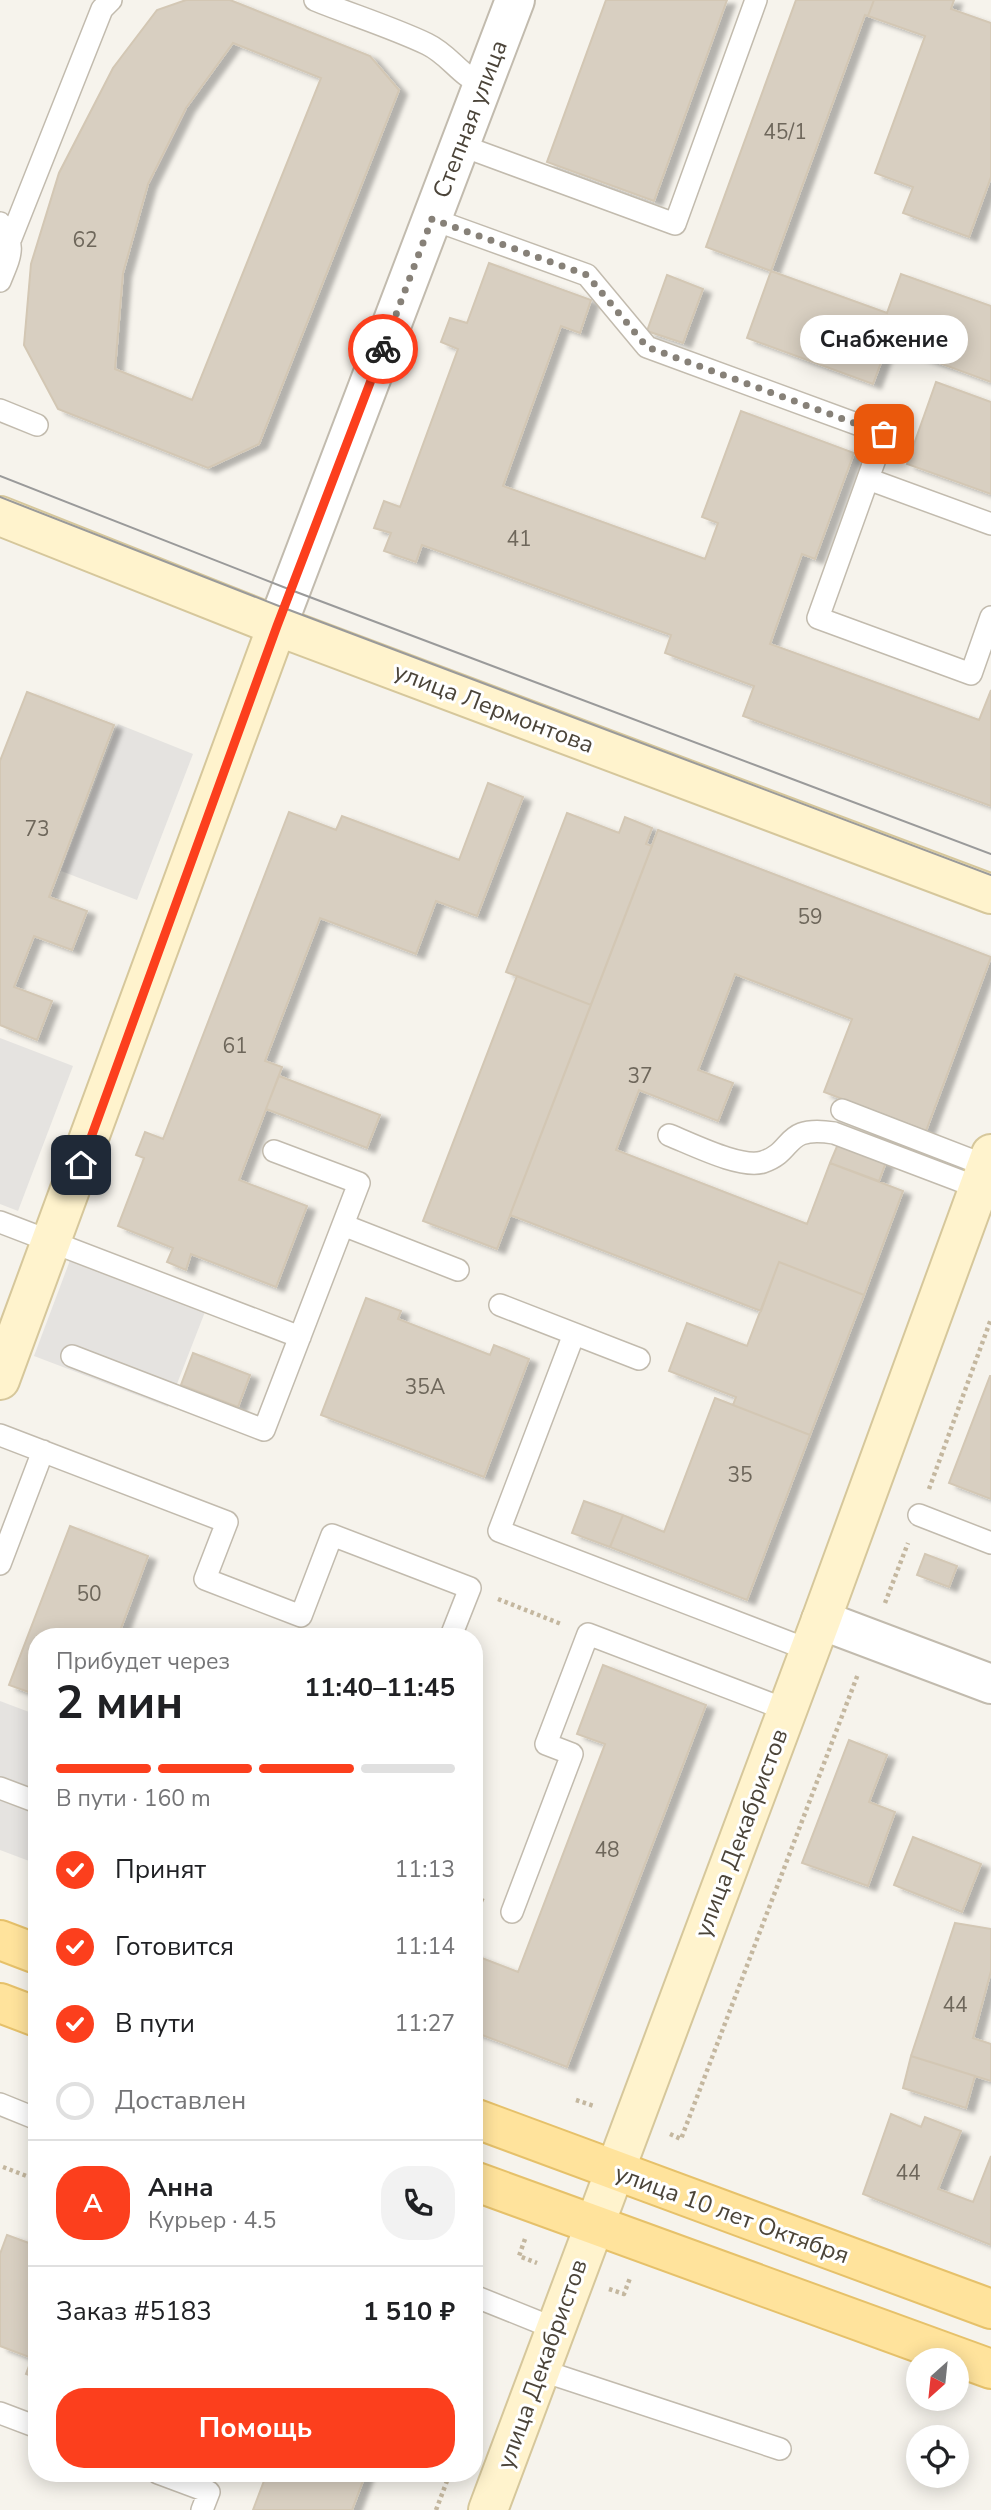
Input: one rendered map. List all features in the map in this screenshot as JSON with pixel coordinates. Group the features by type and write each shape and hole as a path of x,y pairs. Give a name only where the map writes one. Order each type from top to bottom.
{"main road":[{"path":"0,1940 28,1951"},
{"path":"0,2003 28,2014"},
{"name":"улица 10 лет Октября","path":"483,2122 991,2309"},
{"path":"483,2184 991,2369"}],"street":[{"name":"Степная улица","path":"0,1380 277,626 515,0"},
{"name":"улица Лермонтова","path":"0,516 277,626 991,894"},
{"name":"улица Декабристов","path":"488,2510 815,1635 985,1169"},
{"path":"815,1635 871,1639 991,1685"}],"lane":[{"path":"0,281 10,255 6,231 103,9 111,0"},
{"path":"315,0 429,45 449,59 465,78 483,85"},
{"path":"460,145 675,223 757,0"},
{"path":"432,219 587,275 647,347 884,434 818,618 971,674 991,617"},
{"path":"0,410 37,425"},
{"path":"868,479 991,524"},
{"path":"842,1110 985,1169"},
{"path":"669,1135 746,1164 764,1162 792,1138 811,1129 985,1169"},
{"path":"72,1356 264,1430 359,1183 274,1151"},
{"path":"0,1222 300,1338"},
{"path":"343,1225 458,1270"},
{"path":"500,1306 639,1359"},
{"path":"574,1334 499,1531 815,1635"},
{"path":"0,1435 227,1522 205,1579 301,1616 332,1535 470,1588 454,1628"},
{"path":"0,1564 43,1451"},
{"path":"919,1515 991,1543"},
{"path":"512,1912 572,1754 546,1744 588,1634 787,1710"},
{"path":"0,1788 28,1799"},
{"path":"0,2104 28,2115"},
{"path":"483,2300 556,2329"},
{"path":"540,2370 780,2449"},
{"path":"0,2413 28,2424"},
{"path":"182,2482 209,2492 202,2510"}],"path":[{"path":"681,2138 991,1319"},
{"path":"470,1588 588,1634"},
{"path":"576,2100 594,2106"},
{"path":"1,2167 28,2177"},
{"path":"528,2230 519,2256 537,2263"},
{"path":"624,2294 633,2271"},
{"path":"436,2510 447,2482"}],"shaded area":[{"path":"118,724 193,754 137,900 61,871"},
{"path":"0,1038 73,1066 18,1211 0,1204"},
{"path":"75,1247 210,1299 168,1407 34,1356"},
{"path":"0,1701 28,1712 28,1861 0,1850"}],"building":[{"path":"186,0 230,0 370,56 399,90 259,444 208,468 58,409 24,345 31,264 59,173 113,68 157,10","holes":["233,43 321,78 192,400 115,369 123,273 148,184 186,108"]},
{"path":"606,0 727,0 654,201 547,162"},
{"path":"796,0 874,0 868,16 865,15 771,271 706,247"},
{"path":"874,0 954,0 951,9 991,23 991,177 969,237 903,213 913,187 875,173 925,36 868,16"},
{"path":"489,263 591,300 580,333 561,326 503,486 705,559 718,523 702,517 741,411 854,453 815,559 802,554 770,644 979,720 991,690 991,806 743,716 754,686 665,653 671,635 422,545 416,562 384,551 391,533 374,528 384,501 400,507 458,349 441,342 450,318 467,323"},
{"path":"771,271 887,313 901,274 991,306 991,382 888,344 873,384 747,338"},
{"path":"667,275 703,289 683,343 647,331"},
{"path":"936,382 991,402 991,494 907,464"},
{"path":"27,692 114,725 49,897 87,911 72,950 34,936 14,987 52,1001 37,1040 0,1025 0,761"},
{"path":"488,783 523,797 477,916 436,901 416,954 320,918 265,1061 282,1067 239,1180 307,1206 276,1287 191,1254 186,1270 167,1262 173,1248 118,1226 144,1158 136,1155 145,1132 163,1139 289,812 336,830 342,816 459,860"},
{"path":"567,813 619,833 625,817 652,828 646,844 652,846 591,1005 506,972"},
{"path":"658,830 991,957 926,1131 824,1092 852,1019 735,974 698,1070 733,1083 718,1121 639,1090 616,1150 807,1224 830,1163 903,1191 864,1295 779,1262 761,1311 510,1215"},
{"path":"517,976 591,1005 497,1249 423,1221"},
{"path":"279,1076 380,1115 367,1148 266,1109"},
{"path":"838,1144 886,1162 879,1181 830,1163"},
{"path":"779,1262 864,1295 810,1435 733,1405 736,1397 669,1371 687,1323 747,1346"},
{"path":"366,1298 401,1311 398,1319 490,1355 494,1345 529,1359 484,1477 321,1415"},
{"path":"193,1353 250,1375 238,1407 181,1385"},
{"path":"991,1376 991,1499 949,1483"},
{"path":"715,1398 810,1435 747,1600 610,1547 623,1515 664,1532"},
{"path":"584,1501 623,1515 610,1547 572,1533"},
{"path":"70,1526 148,1556 121,1628 31,1628"},
{"path":"925,1554 957,1566 949,1587 917,1575"},
{"path":"28,1635 28,1692 9,1685"},
{"path":"603,1665 706,1705 567,2067 483,2035 483,1958 518,1972 605,1744 577,1734"},
{"path":"849,1740 887,1755 869,1802 895,1812 868,1886 802,1863"},
{"path":"913,1837 981,1864 962,1912 894,1885"},
{"path":"955,1923 991,1929 991,1971 973,2038 991,2044 991,2081 911,2056"},
{"path":"911,2056 975,2076 966,2108 903,2088"},
{"path":"891,2114 921,2127 925,2117 961,2131 938,2189 973,2202 991,2156 991,2245 863,2194"},
{"path":"7,2235 28,2243 28,2356 0,2346 0,2254"},
{"path":"264,2482 363,2482 352,2510 253,2510"}],"tram line":[{"path":"0,476 291,590 991,854"},
{"path":"0,497 284,608 991,875"}],"way so far":[{"path":"383,349 432,219 587,275 647,347 884,434"}],"place":[{"name":"Снабжение","path":"884,434"}],"route":[{"path":"81,1165 277,626 383,349"}]}
